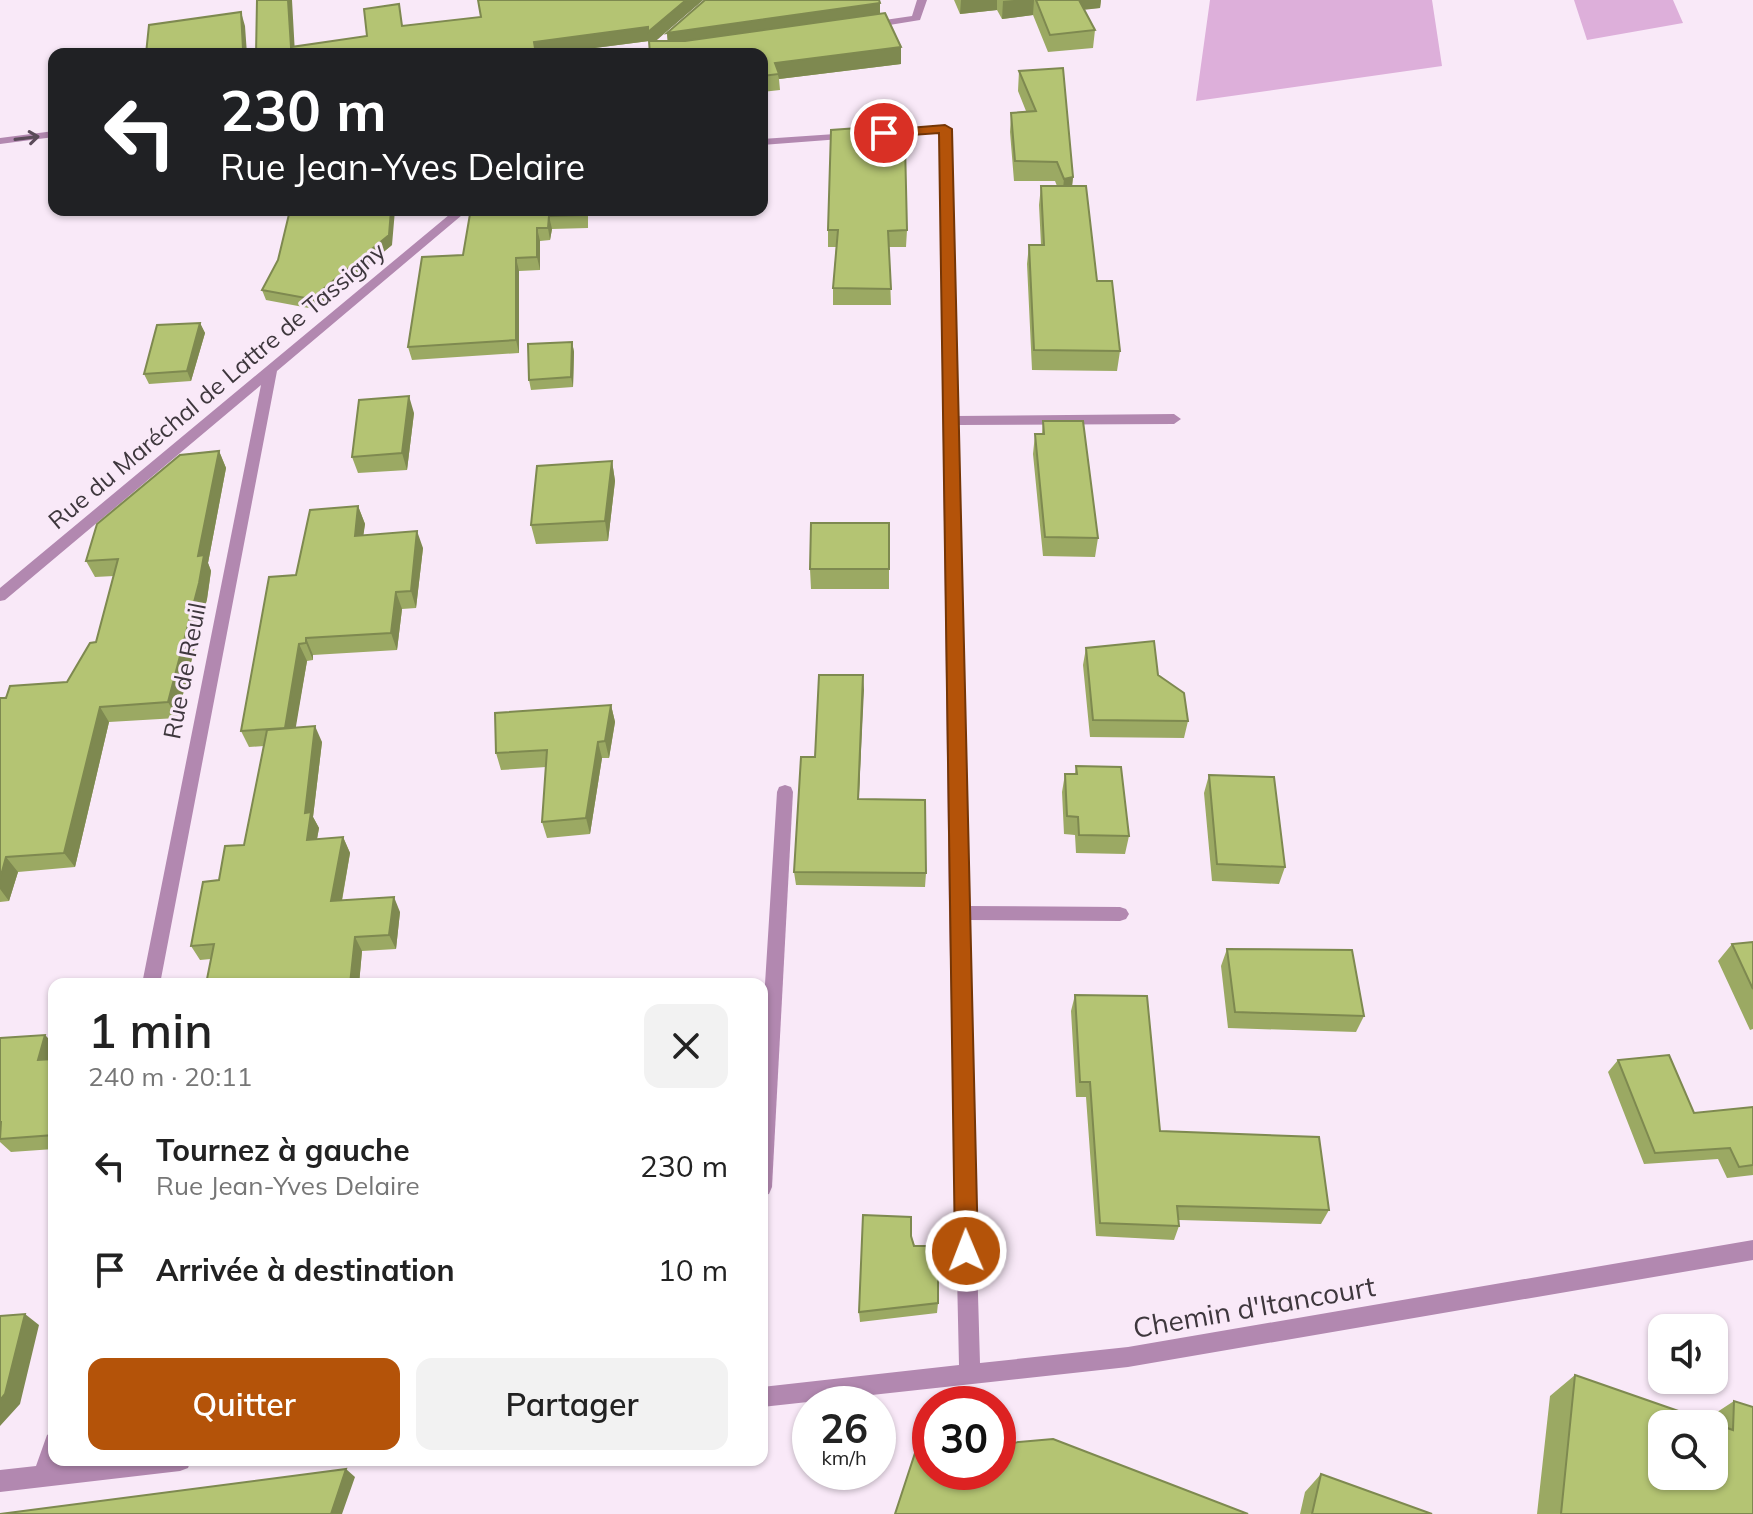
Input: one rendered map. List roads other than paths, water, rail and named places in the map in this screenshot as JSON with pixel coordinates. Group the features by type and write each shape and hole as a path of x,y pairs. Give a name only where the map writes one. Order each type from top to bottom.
{"street":[{"path":"855,27 916,18 922,0"},
{"path":"768,142 945,129 958,913 970,1375"},
{"path":"0,141 48,135"},
{"name":"Rue du Maréchal de Lattre de Tassigny","path":"0,596 455,216"},
{"name":"Rue de Reuil","path":"152,978 271,369"},
{"path":"951,421 1174,419"},
{"path":"768,1084 785,792"},
{"path":"958,913 1120,914"},
{"name":"Chemin d'Itancourt","path":"768,1396 1128,1357 1753,1250"},
{"path":"44,1475 48,1462"},
{"path":"0,1481 126,1466"}]}
